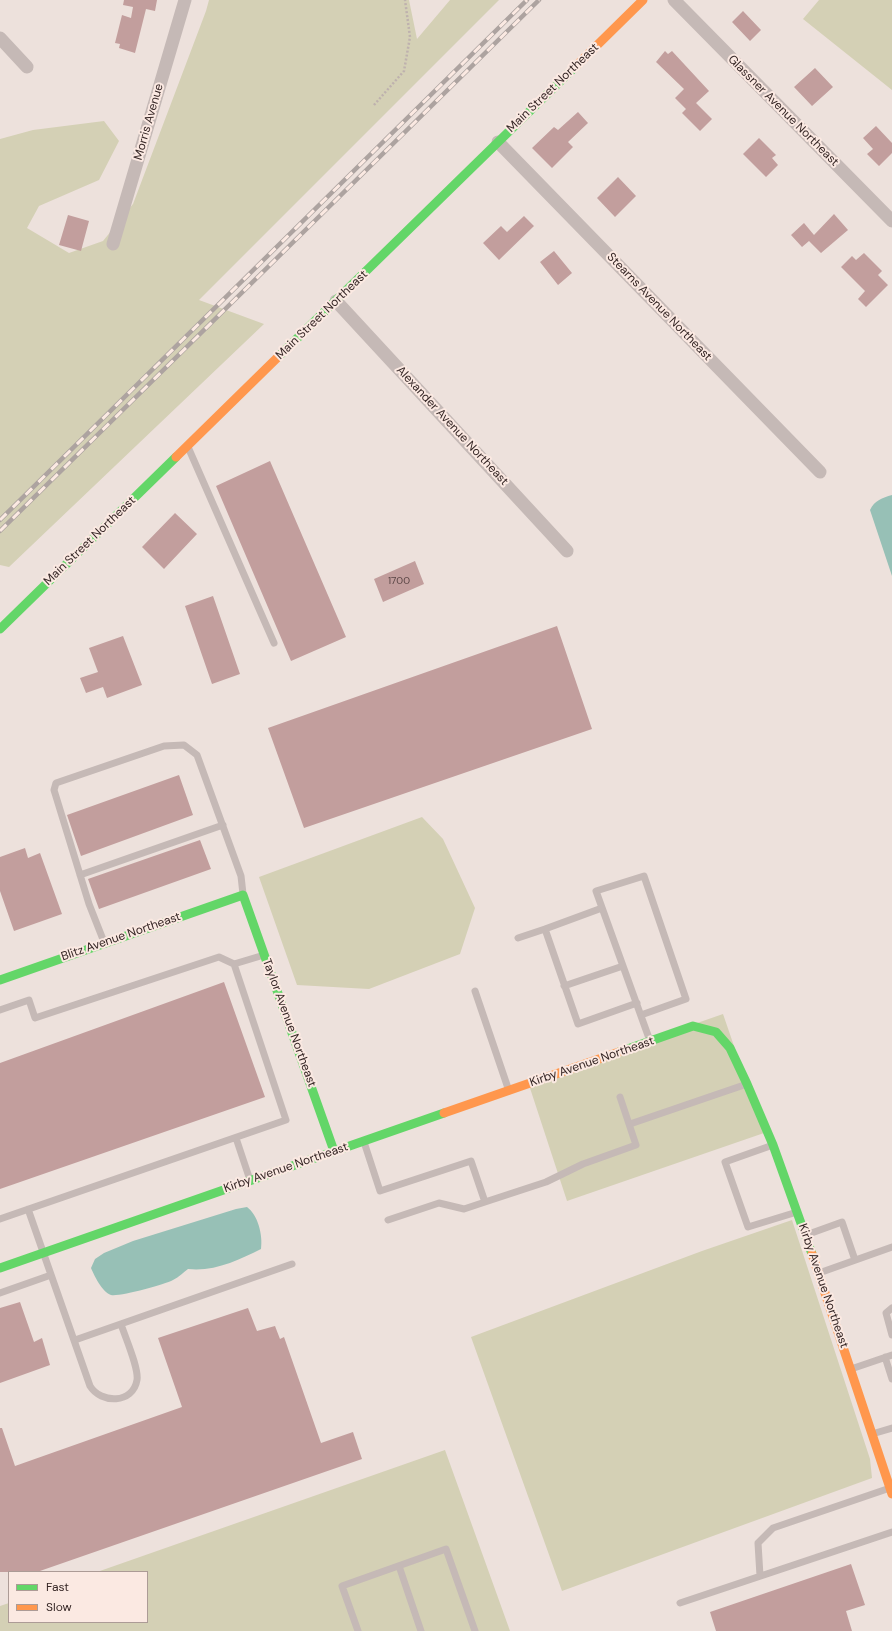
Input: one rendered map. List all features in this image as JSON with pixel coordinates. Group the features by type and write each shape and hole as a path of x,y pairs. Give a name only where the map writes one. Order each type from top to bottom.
{"street":[{"name":"Morris Avenue","path":"113,244 185,0"},
{"name":"Main Street Northeast","path":"0,629 643,0"},
{"name":"Glassner Avenue Northeast","path":"674,0 892,221"},
{"path":"0,38 27,67"},
{"name":"Stearns Avenue Northeast","path":"498,142 820,472"},
{"name":"Alexander Avenue Northeast","path":"336,301 567,551"},
{"name":"Blitz Avenue Northeast","path":"0,980 243,895"},
{"name":"Taylor Avenue Northeast","path":"243,895 334,1151"},
{"name":"Kirby Avenue Northeast","path":"0,1268 334,1151 364,1142 692,1026 716,1032 730,1048 773,1145 806,1236 891,1491"}],"lane":[{"path":"187,446 274,642"},
{"path":"104,943 89,904 54,790 56,783 164,746 184,745 197,755 241,876 243,895"},
{"path":"80,875 223,825"},
{"path":"641,1015 686,999 644,876 596,891 650,1041"},
{"path":"518,938 602,908"},
{"path":"545,929 578,1024 637,1003"},
{"path":"0,1010 29,1000 35,1018 219,957 234,964 264,954"},
{"path":"0,1219 286,1120 234,964"},
{"path":"564,986 623,966"},
{"path":"475,991 509,1091"},
{"path":"630,1124 747,1084"},
{"path":"388,1220 439,1202 464,1209 546,1182 583,1164 636,1145 620,1097"},
{"path":"236,1138 250,1181"},
{"path":"364,1142 380,1191 471,1161 485,1202"},
{"path":"773,1145 725,1162 748,1228 797,1212"},
{"path":"28,1209 90,1386 94,1392 108,1399 122,1398 129,1394 137,1380 137,1371 121,1324"},
{"path":"806,1236 842,1222 855,1260"},
{"path":"818,1273 892,1247"},
{"path":"74,1340 292,1264"},
{"path":"0,1293 52,1275"},
{"path":"892,1308 886,1313 892,1335"},
{"path":"850,1369 892,1355"},
{"path":"884,1357 892,1380"},
{"path":"872,1434 892,1428"},
{"path":"760,1576 758,1543 773,1528 891,1491"},
{"path":"680,1603 892,1532"},
{"path":"358,1631 342,1586 446,1549 475,1631"},
{"path":"399,1566 421,1631"}],"path":[{"path":"374,105 404,71 410,37 406,0"}],"shaded area":[{"path":"209,0 409,0 417,39 450,0 499,0 199,300 264,324 9,567 0,565 0,139 33,130 104,121 119,141 99,180 39,206 27,228 69,253 103,241 133,204"},
{"path":"819,0 892,0 892,90 803,19"},
{"path":"422,817 443,839 475,908 460,954 369,989 297,985 259,877"},
{"path":"723,1014 764,1133 567,1201 528,1082"},
{"path":"792,1220 870,1459 872,1478 562,1591 471,1337 702,1251"},
{"path":"445,1450 510,1631 0,1631 0,1606 8,1603 8,1623 148,1623 148,1571 100,1571"}],"water":[{"path":"892,495 892,576 870,510 879,500"},
{"path":"247,1207 254,1215 259,1226 261,1249 235,1261 207,1269 188,1269 173,1280 161,1285 116,1295 111,1295 104,1290 91,1268 95,1259 104,1253 133,1241 236,1209"}],"building":[{"path":"124,0 157,0 155,11 146,9 135,53 119,48 120,44 115,43 122,15 131,18 133,7 123,5"},
{"path":"743,11 761,30 750,41 732,22"},
{"path":"665,51 668,54 672,51 709,91 696,103 712,119 700,131 682,113 686,109 675,98 684,89 656,62"},
{"path":"815,68 833,87 812,106 794,87"},
{"path":"578,112 588,123 568,142 573,147 552,168 532,148 554,127 558,130"},
{"path":"876,126 892,143 892,153 879,166 867,154 873,149 863,138"},
{"path":"759,138 776,155 772,158 778,165 766,177 743,154"},
{"path":"618,177 636,196 615,217 597,198"},
{"path":"834,214 848,230 821,253 809,241 802,247 791,235 804,223 814,235"},
{"path":"68,215 89,221 81,251 59,245"},
{"path":"524,216 534,226 499,260 483,243 501,226 507,232"},
{"path":"554,251 572,273 558,285 540,262"},
{"path":"864,253 882,271 878,275 888,285 866,307 858,299 865,291 841,267 852,256 856,260"},
{"path":"270,461 346,637 291,661 216,486"},
{"path":"175,513 197,534 164,569 142,547"},
{"path":"415,561 424,584 383,602 374,579"},
{"path":"213,596 240,674 212,684 185,606"},
{"path":"557,626 592,729 304,828 268,728"},
{"path":"123,636 142,685 107,698 103,687 86,693 80,678 98,672 89,648"},
{"path":"179,775 193,815 81,856 67,815"},
{"path":"200,840 211,869 99,909 88,879"},
{"path":"25,848 28,858 40,853 62,914 14,931 0,891 0,857"},
{"path":"224,982 265,1097 0,1189 0,1063"},
{"path":"20,1302 34,1342 42,1338 50,1365 0,1383 0,1308"},
{"path":"248,1308 257,1331 275,1326 280,1339 284,1337 321,1443 353,1432 362,1459 40,1571 0,1572 0,1428 2,1428 15,1466 182,1407 158,1338"},
{"path":"851,1564 865,1605 846,1611 852,1631 716,1631 710,1612"}],"railway":[{"path":"0,520 527,0"},
{"path":"0,531 539,0"}],"traffic: fast":[{"path":"278,357 577,65"},
{"path":"0,629 176,457"},
{"path":"0,980 243,895 334,1151"},
{"path":"619,1052 693,1026 716,1032 730,1048 747,1084 773,1145 812,1254"},
{"path":"0,1268 444,1113"}],"traffic: slow":[{"path":"577,65 643,0"},
{"path":"176,457 278,357"},
{"path":"444,1113 619,1052"},
{"path":"812,1254 892,1494"}]}
